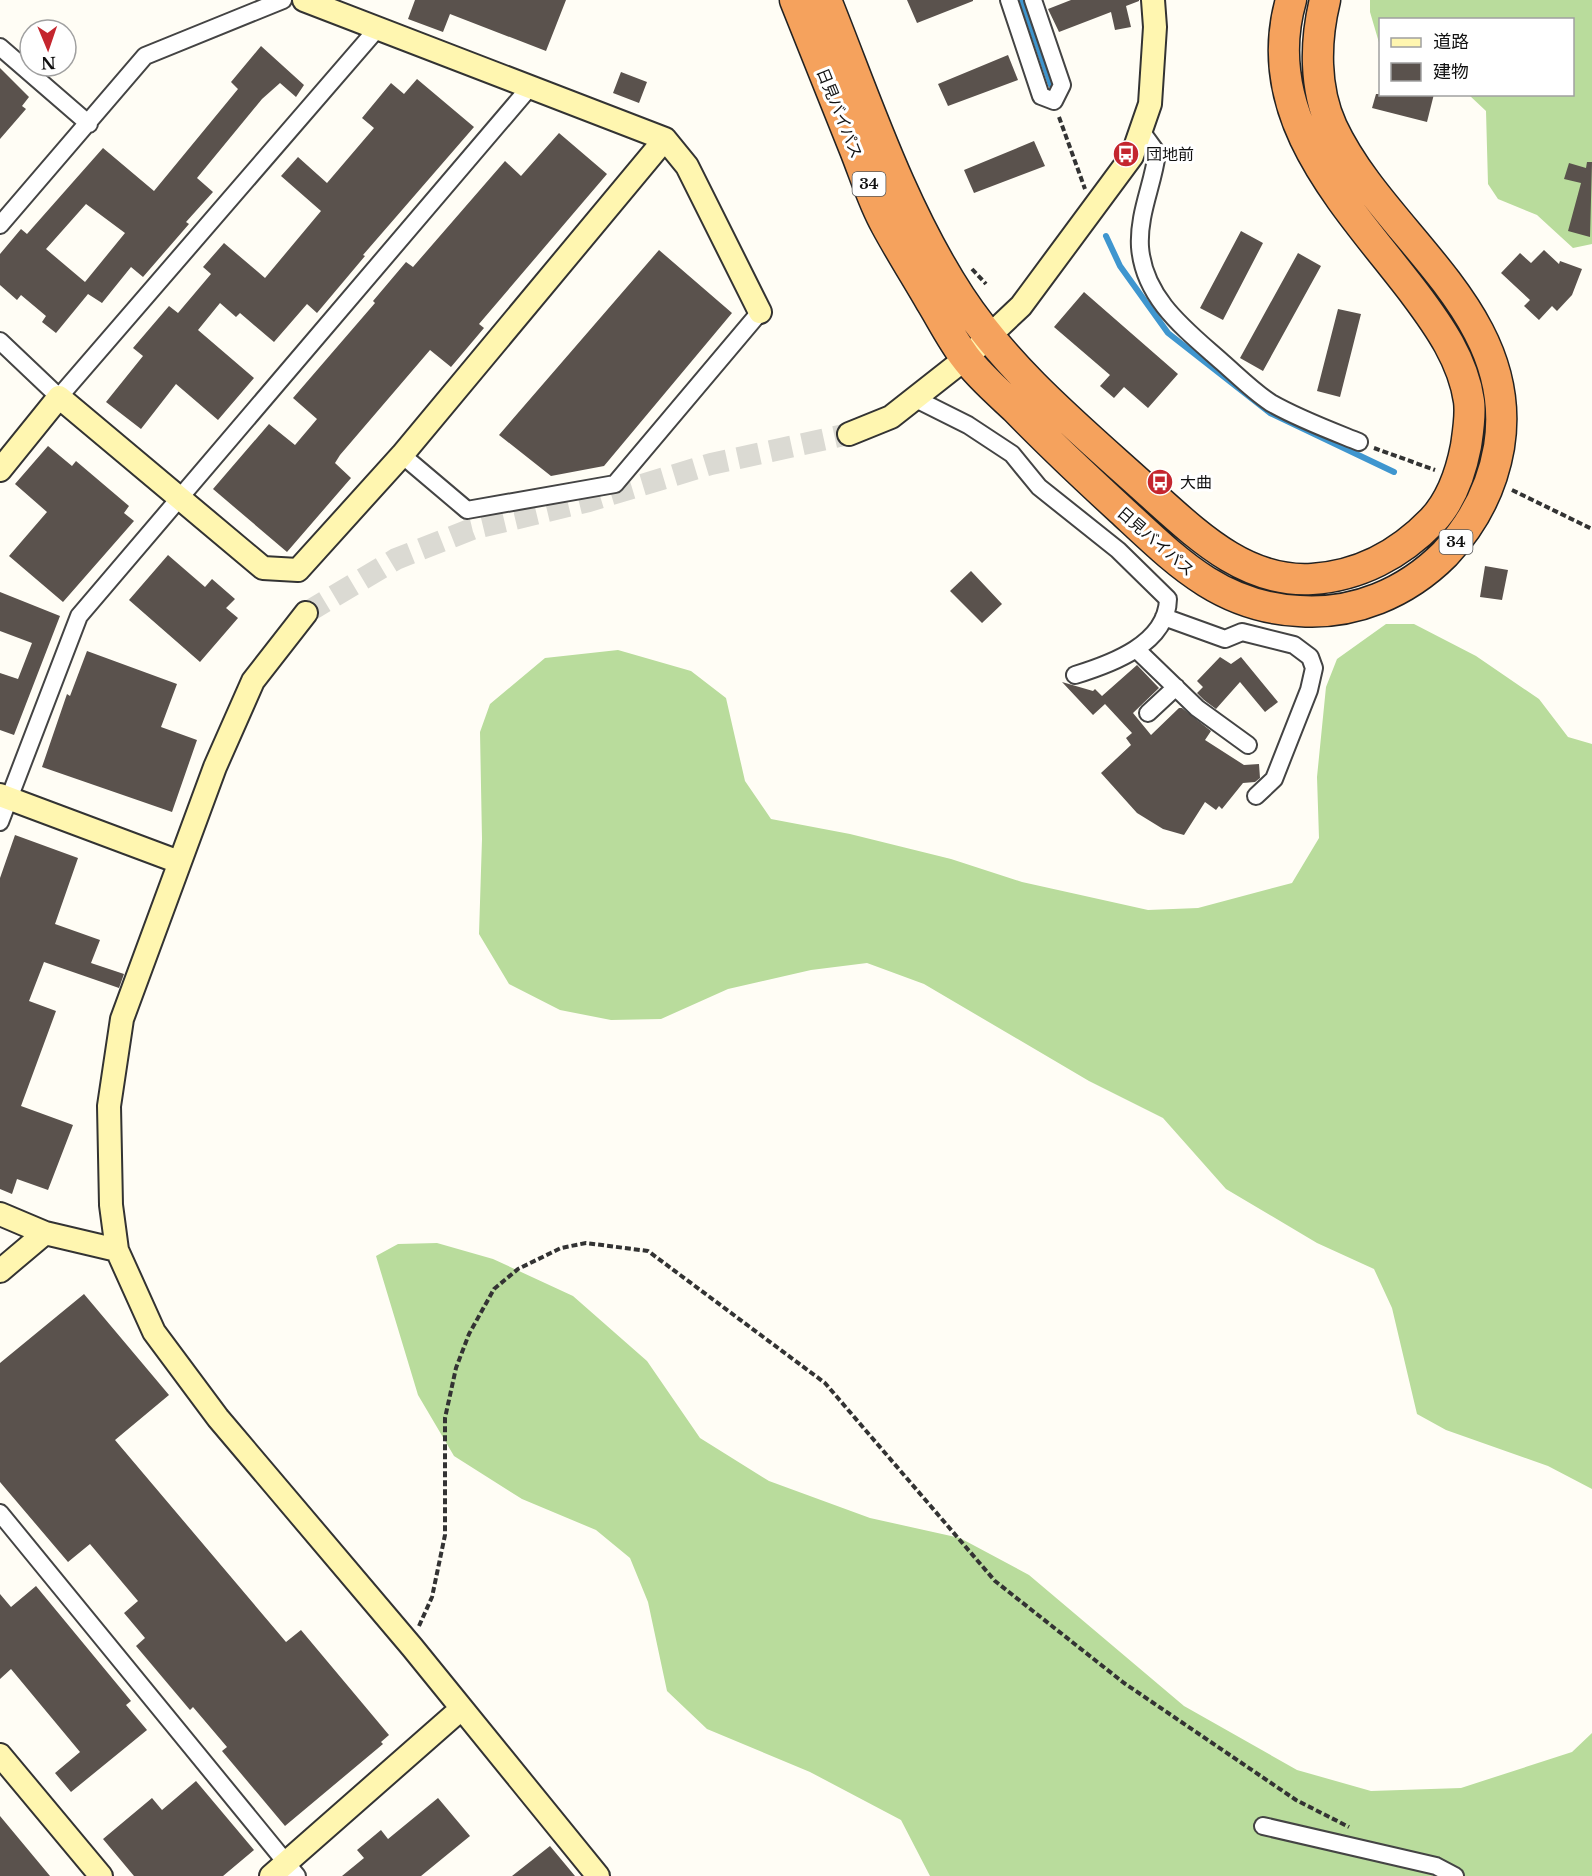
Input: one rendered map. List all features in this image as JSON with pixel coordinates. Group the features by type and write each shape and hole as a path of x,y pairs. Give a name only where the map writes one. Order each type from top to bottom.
{"highway":[{"name":"日見バイパス","path":"795,0 884,222 966,358 1058,452 1177,562 1226,594 1252,604 1280,610 1317,612 1353,607 1394,593 1431,568 1460,538 1492,480 1501,425 1500,394 1493,364 1469,311 1356,168 1331,124 1319,79 1318,29 1325,0"},
{"name":"日見バイパス","path":"826,0 912,212 960,298 1021,373 1073,424 1218,551 1258,570 1282,577 1310,579 1364,568 1414,539 1439,514 1456,482 1463,460 1470,405 1464,374 1438,325 1328,179 1300,132 1290,105 1283,48 1285,19 1291,0"}],"street":[{"path":"0,225 89,124 144,56 283,0"},
{"path":"304,0 665,139 687,166 760,312 615,484 467,510 402,455"},
{"path":"1009,0 1041,96 1054,101 1062,85 1033,0"},
{"path":"849,434 891,417 966,358 1020,306 1093,212 1132,156 1150,104 1155,27 1153,0"},
{"path":"0,470 59,398 377,29"},
{"path":"0,47 89,124"},
{"path":"0,822 4,796 79,616 530,87"},
{"path":"1141,131 1157,153 1155,172 1142,213 1140,248 1146,280 1170,315 1268,401 1295,416 1359,442"},
{"path":"0,341 59,398 263,568 298,570 402,455 665,139"},
{"path":"914,398 968,425 1012,454 1039,488 1118,550 1168,599 1164,617 1156,631 1136,649 1104,666 1075,675"},
{"path":"306,613 253,681 215,767 122,1019 112,1067 109,1106 109,1174 117,1250 154,1332 218,1418 412,1647 598,1876"},
{"path":"1164,617 1225,639 1242,632 1294,645 1311,657 1314,668 1309,690 1274,779 1256,796"},
{"path":"1136,649 1197,708 1248,745"},
{"path":"1148,713 1176,687"},
{"path":"4,796 179,862"},
{"path":"0,1214 45,1233 117,1250"},
{"path":"0,1271 45,1233"},
{"path":"0,1513 285,1872 461,1709"},
{"path":"0,1755 101,1876"},
{"path":"1263,1826 1436,1866 1455,1876"}],"path":[{"path":"1054,101 1093,212"},
{"path":"1359,442 1438,471"},
{"path":"1434,480 1440,461"},
{"path":"1492,480 1592,529"},
{"path":"420,1623 432,1597 446,1535 445,1418 456,1368 469,1334 494,1289 518,1269 561,1248 586,1244 648,1251 825,1383 995,1581 1134,1689 1296,1800 1353,1829"}],"green space":[{"path":"1370,0 1592,0 1592,244 1573,248 1537,215 1498,199 1488,184 1486,111 1470,96 1574,96 1574,18 1379,18 1379,43 1370,12"},
{"path":"1386,624 1414,624 1476,656 1539,699 1568,737 1592,744 1592,1489 1548,1466 1446,1430 1417,1414 1392,1308 1374,1269 1317,1243 1226,1189 1163,1118 1089,1081 924,984 867,963 811,970 728,989 661,1019 611,1020 560,1010 509,984 479,934 482,839 480,732 490,704 545,658 618,650 691,671 726,698 745,781 771,819 850,834 951,859 1022,882 1148,910 1198,908 1292,883 1319,838 1317,777 1326,687 1337,659"},
{"path":"437,1243 493,1259 573,1296 647,1361 700,1438 769,1481 870,1518 960,1538 1029,1575 1184,1706 1297,1770 1371,1791 1461,1788 1572,1752 1592,1733 1592,1876 930,1876 901,1820 810,1772 707,1729 667,1691 648,1602 630,1558 596,1530 522,1499 454,1456 418,1395 376,1256 398,1244"}],"building":[{"path":"415,0 566,0 546,51 450,14 443,32 408,19"},
{"path":"907,0 973,0 973,1 917,23"},
{"path":"1071,0 1139,1 1126,6 1131,27 1115,30 1111,12 1059,32 1048,9"},
{"path":"261,46 304,85 296,97 280,83 262,99 197,178 213,192 186,222 189,224 143,277 131,267 102,303 88,294 56,333 42,322 46,316 21,295 17,300 0,285 0,254 21,229 27,234 103,148 154,191 238,89 231,82","holes":["86,204 125,233 85,282 46,249"]},
{"path":"1008,55 1018,80 948,106 938,84"},
{"path":"0,68 29,97 22,106 26,109 0,139"},
{"path":"621,72 647,82 639,103 613,93"},
{"path":"417,79 474,127 363,255 365,256 317,313 307,304 274,342 240,313 236,317 220,303 198,330 254,378 218,420 176,384 141,429 106,402 143,356 133,348 169,306 178,313 211,274 203,267 224,243 265,278 321,211 281,176 298,157 327,183 374,128 362,118 391,83 404,94"},
{"path":"1376,94 1379,96 1434,96 1427,122 1372,108"},
{"path":"559,133 607,174 479,324 484,328 451,367 430,350 340,455 335,463 351,478 287,552 213,489 269,424 295,445 317,419 293,398 375,303 373,301 406,262 413,267 505,161 521,176"},
{"path":"1034,141 1045,166 974,193 964,170"},
{"path":"1587,162 1592,162 1590,237 1568,231 1581,183 1564,179 1569,163 1586,168"},
{"path":"1241,231 1263,243 1223,320 1200,308"},
{"path":"659,250 732,313 604,466 551,476 499,435"},
{"path":"1544,250 1559,264 1560,261 1582,269 1572,295 1557,311 1552,306 1539,320 1524,306 1530,300 1501,273 1520,253 1531,263"},
{"path":"1298,253 1321,266 1263,371 1240,358"},
{"path":"1084,292 1178,374 1148,408 1124,387 1114,398 1100,386 1110,375 1054,327"},
{"path":"1338,309 1361,314 1340,397 1317,391"},
{"path":"48,446 72,466 76,461 129,506 124,513 134,521 63,602 9,556 47,512 15,484"},
{"path":"168,555 205,587 212,579 235,599 226,608 238,618 200,662 129,600"},
{"path":"1485,566 1508,570 1502,600 1480,597"},
{"path":"971,571 1002,604 982,623 950,591"},
{"path":"0,592 60,616 14,735 0,730 0,673 18,679 32,643 0,631"},
{"path":"87,651 177,684 161,727 197,740 172,812 42,767 67,694 70,696"},
{"path":"1220,657 1231,664 1241,657 1278,702 1265,712 1240,682 1216,709 1204,700 1197,693 1203,687 1197,681"},
{"path":"1137,665 1159,688 1133,713 1151,735 1179,708 1182,708 1211,731 1205,740 1244,765 1259,764 1260,778 1255,782 1243,783 1222,809 1219,806 1216,810 1205,802 1184,835 1163,829 1137,813 1101,773 1131,745 1126,738 1132,733 1105,704 1093,715 1062,682 1093,691 1095,689 1102,696"},
{"path":"15,835 78,858 55,924 100,940 91,963 124,974 119,988 44,962 29,1001 56,1011 21,1106 73,1125 48,1190 17,1179 12,1194 0,1189 0,878"},
{"path":"84,1294 169,1395 115,1440 286,1642 301,1630 389,1735 381,1742 383,1744 285,1826 222,1751 227,1747 193,1707 190,1710 136,1646 145,1638 124,1613 138,1601 90,1544 68,1562 0,1482 0,1363"},
{"path":"36,1586 131,1701 126,1705 147,1730 71,1792 55,1773 80,1752 11,1669 0,1679 0,1594 11,1607"},
{"path":"196,1781 254,1850 223,1876 134,1876 103,1839 152,1798 162,1810"},
{"path":"438,1798 470,1836 421,1876 342,1876 364,1858 357,1850 381,1830 388,1839"},
{"path":"0,1816 50,1876 0,1876"},
{"path":"550,1846 575,1876 512,1876"}],"waterway":[{"path":"1022,0 1051,85"},
{"path":"1106,236 1120,266 1168,333 1270,413 1394,472"}],"tunnel":[{"path":"306,613 396,559 472,529 589,501 711,464 849,434"}],"place":[{"name":"団地前","path":"1126,154"},
{"name":"大曲","path":"1160,482"}]}
